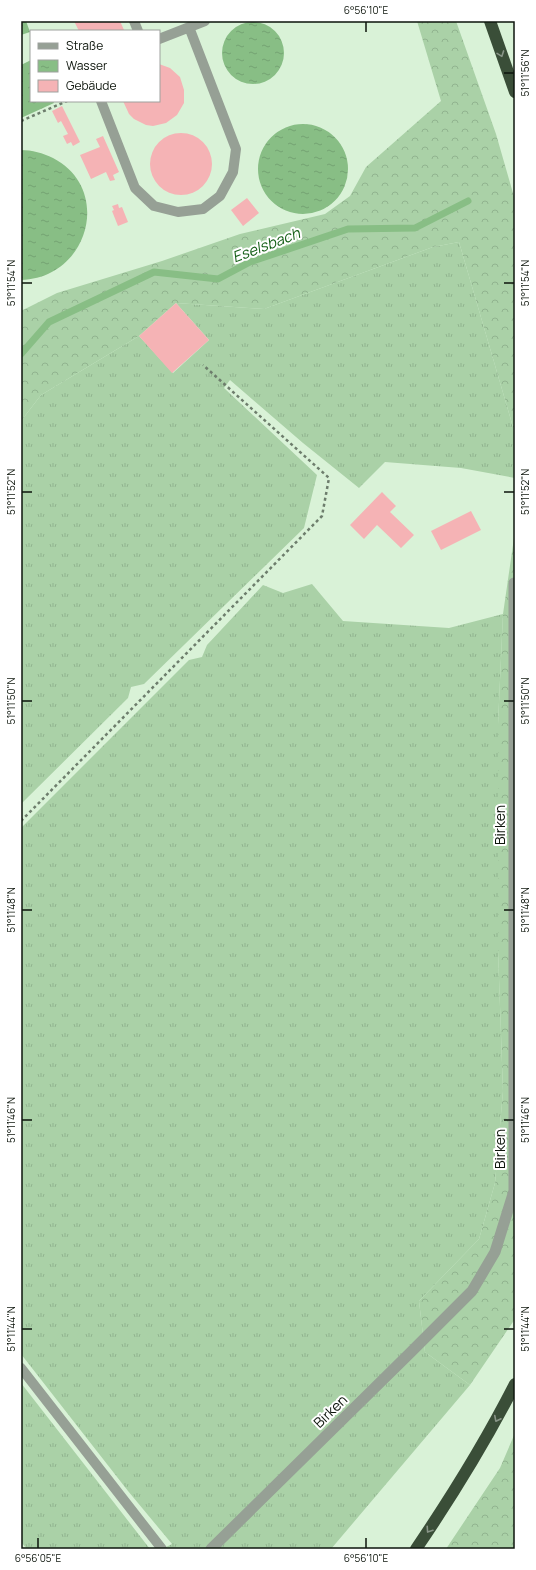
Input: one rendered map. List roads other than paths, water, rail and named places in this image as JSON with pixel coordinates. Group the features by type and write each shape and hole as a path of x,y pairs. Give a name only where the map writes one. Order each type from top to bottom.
{"highway":[{"path":"490,21 515,92"},
{"path":"416,1549 452,1496 494,1425 515,1384"}],"street":[{"name":"Birken","path":"211,1549 406,1358 472,1291 496,1252 514,1191 514,583"}],"lane":[{"path":"160,39 205,21"},
{"path":"102,102 135,188 154,206 178,212 203,209 220,196 234,172 236,149 189,27"},
{"path":"21,1368 162,1549"}],"water":[{"path":"21,21 26,21 30,32 21,35"},
{"path":"247,22 259,22 275,31 282,41 284,53 282,65 275,75 259,84 247,84 236,79 227,70 222,59 222,47 227,36 236,27"},
{"path":"30,60 30,102 54,103 21,118 21,65"},
{"path":"303,124 320,127 335,137 345,152 348,169 345,186 335,201 320,211 303,214 286,211 271,201 261,186 258,169 261,152 271,137 286,127"},
{"path":"21,150 33,151 49,156 72,172 83,190 87,210 85,230 77,249 63,264 44,275 21,280"}],"waterway":[{"name":"Eselsbach","path":"21,354 49,322 154,272 218,279 250,262 348,229 415,228 468,201"}]}
